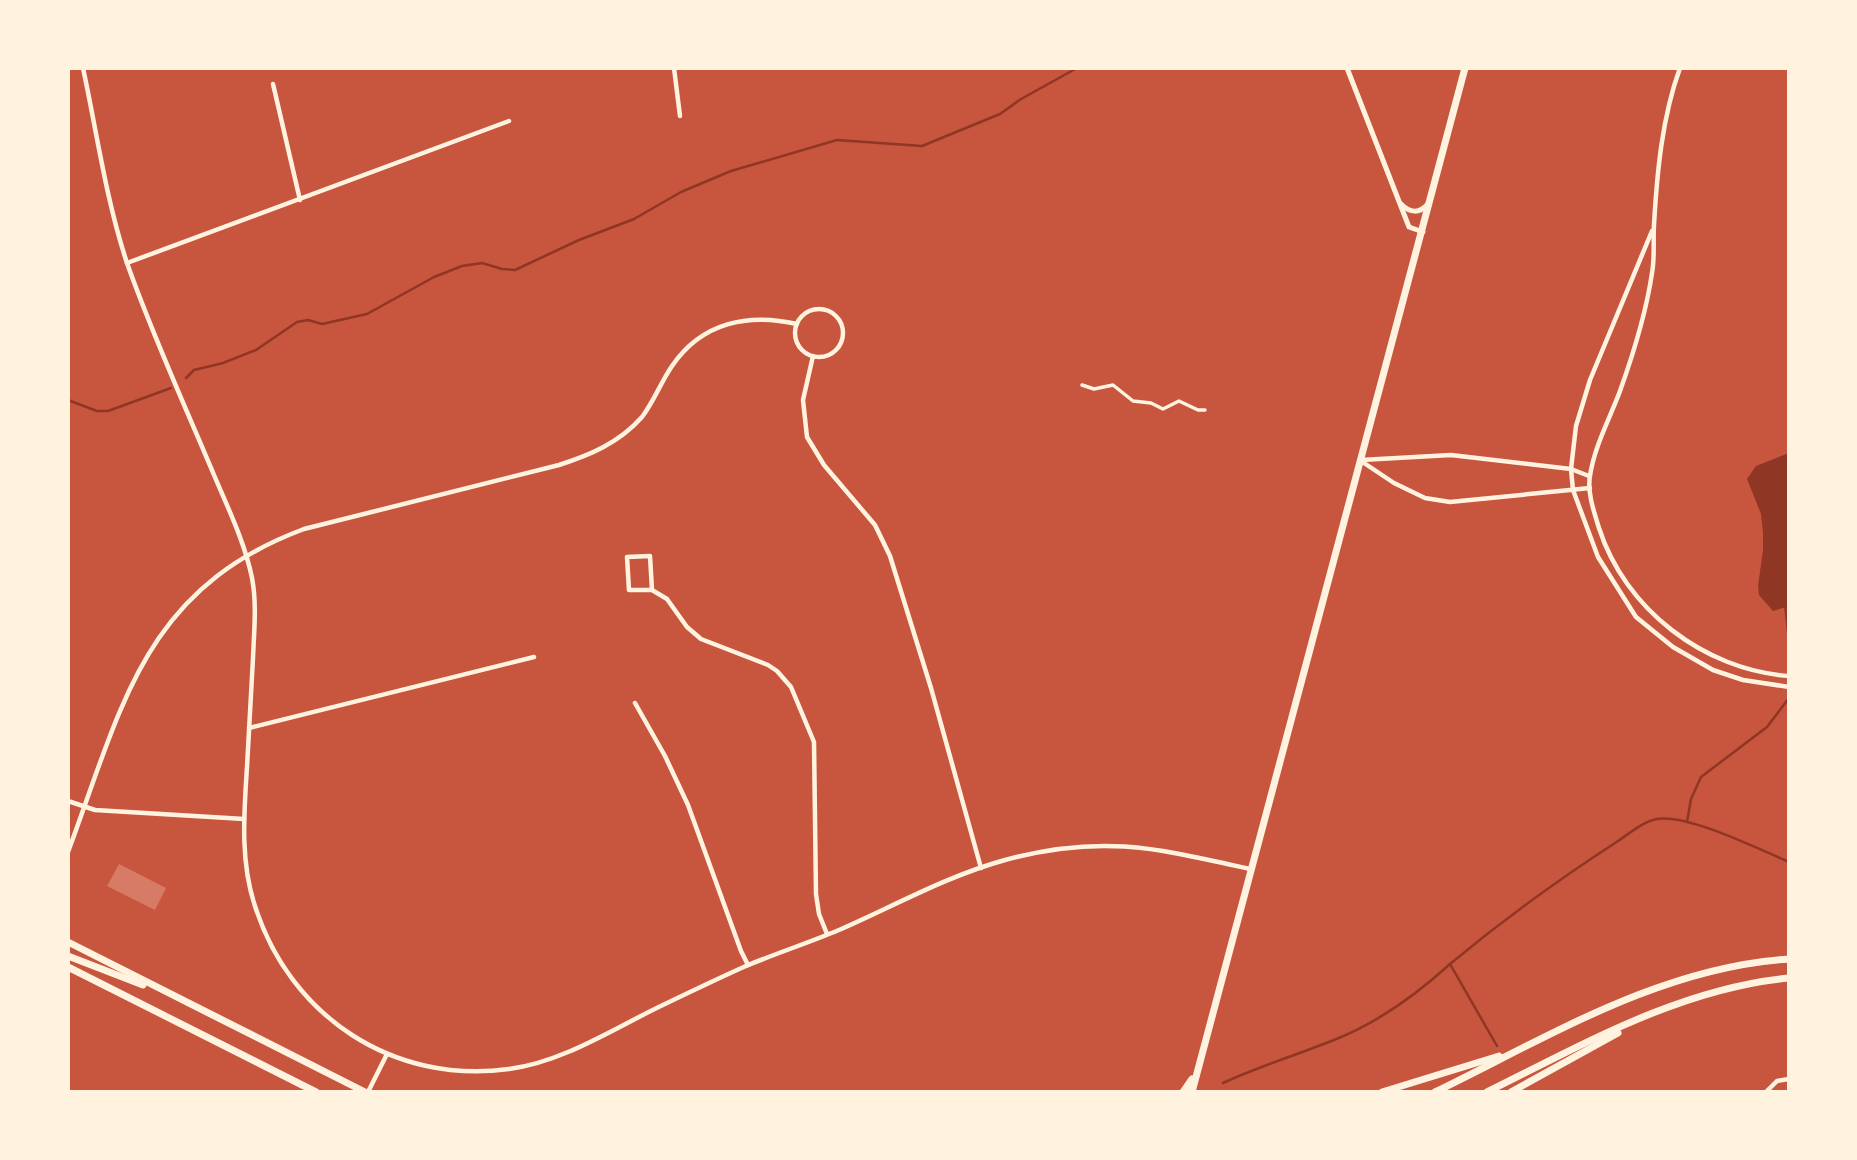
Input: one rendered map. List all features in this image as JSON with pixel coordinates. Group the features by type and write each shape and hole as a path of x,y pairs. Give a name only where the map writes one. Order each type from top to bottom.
{"main road":[{"path":"1192,1092 1465,68"},
{"path":"68,942 367,1092"},
{"path":"68,956 183,1000"},
{"path":"1435,1092 1652,988 1716,969 1789,959"},
{"path":"68,967 316,1092"},
{"path":"1487,1092 1651,1014 1726,988 1789,978"},
{"path":"1511,1092 1651,1014"},
{"path":"1382,1092 1526,1047"},
{"path":"1183,1092 1197,1072"},
{"path":"1197,1072 1199,1092"}],"street":[{"path":"83,68 113,213 128,263 246,555 252,577 255,605 244,819 245,856 253,902 280,965 297,988 318,1011 354,1037 387,1054 430,1066 466,1071 508,1069 567,1051 748,965 828,934 981,868 1052,849 1112,844 1167,850 1250,869"},
{"path":"674,68 680,117"},
{"path":"1347,68 1409,227 1423,232"},
{"path":"1680,68 1671,92 1666,118 1653,226 1653,270 1640,334 1590,476 1590,488 1605,548 1644,606 1679,637 1718,659 1746,669 1789,676"},
{"path":"273,84 300,200"},
{"path":"128,263 509,121"},
{"path":"1399,201 1406,209 1415,211 1425,208 1430,202"},
{"path":"1653,226 1590,380 1576,426 1571,469 1573,490 1598,557 1636,617 1673,647 1713,670 1743,680 1789,687"},
{"path":"820,309 828,311 840,321 843,336 836,350 829,355 813,356 806,353 796,340 797,324 806,313 820,309"},
{"path":"68,852 125,698 150,649 178,611 196,593 246,555 284,536 324,523 578,459 611,443 626,432 649,406 674,363 700,338 729,323 749,319 780,320 797,324"},
{"path":"813,356 803,401 807,437 824,465 875,525 890,556 931,688 981,868"},
{"path":"1082,385 1094,389 1113,385 1133,401 1151,403 1163,409 1179,401 1198,410 1205,410"},
{"path":"1360,460 1451,455 1571,469 1590,476"},
{"path":"1360,460 1394,483 1425,498 1450,502 1590,488"},
{"path":"652,590 650,556 627,557 629,590 652,590 667,599 687,626 701,639 768,664 778,671 790,687 814,742 816,894 818,914 828,934"},
{"path":"249,728 534,657"},
{"path":"635,703 666,757 688,804 748,965"},
{"path":"68,801 95,810 244,819"},
{"path":"367,1092 387,1054"},
{"path":"1766,1092 1777,1081 1789,1079"}],"shaded area":[{"path":"1789,453 1789,606 1773,611 1759,595 1763,532 1761,514 1747,479 1756,466"}],"building":[{"path":"119,864 166,888 155,910 107,886"}],"waterway":[{"path":"186,378 194,370 223,363 256,350 297,322 308,320 322,324 367,314 434,277 462,266 482,263 515,270 579,240 634,219 681,192 731,171 837,140 922,146 1000,114 1021,99 1077,68"},
{"path":"68,400 97,411 108,411 171,388"},
{"path":"1785,604 1789,640"},
{"path":"1687,822 1691,799 1701,777 1767,727 1789,698"},
{"path":"1450,964 1552,886 1635,829 1657,819 1670,819 1704,827 1789,862"},
{"path":"1223,1083 1334,1040 1365,1025 1409,998 1450,964 1497,1046"}]}
